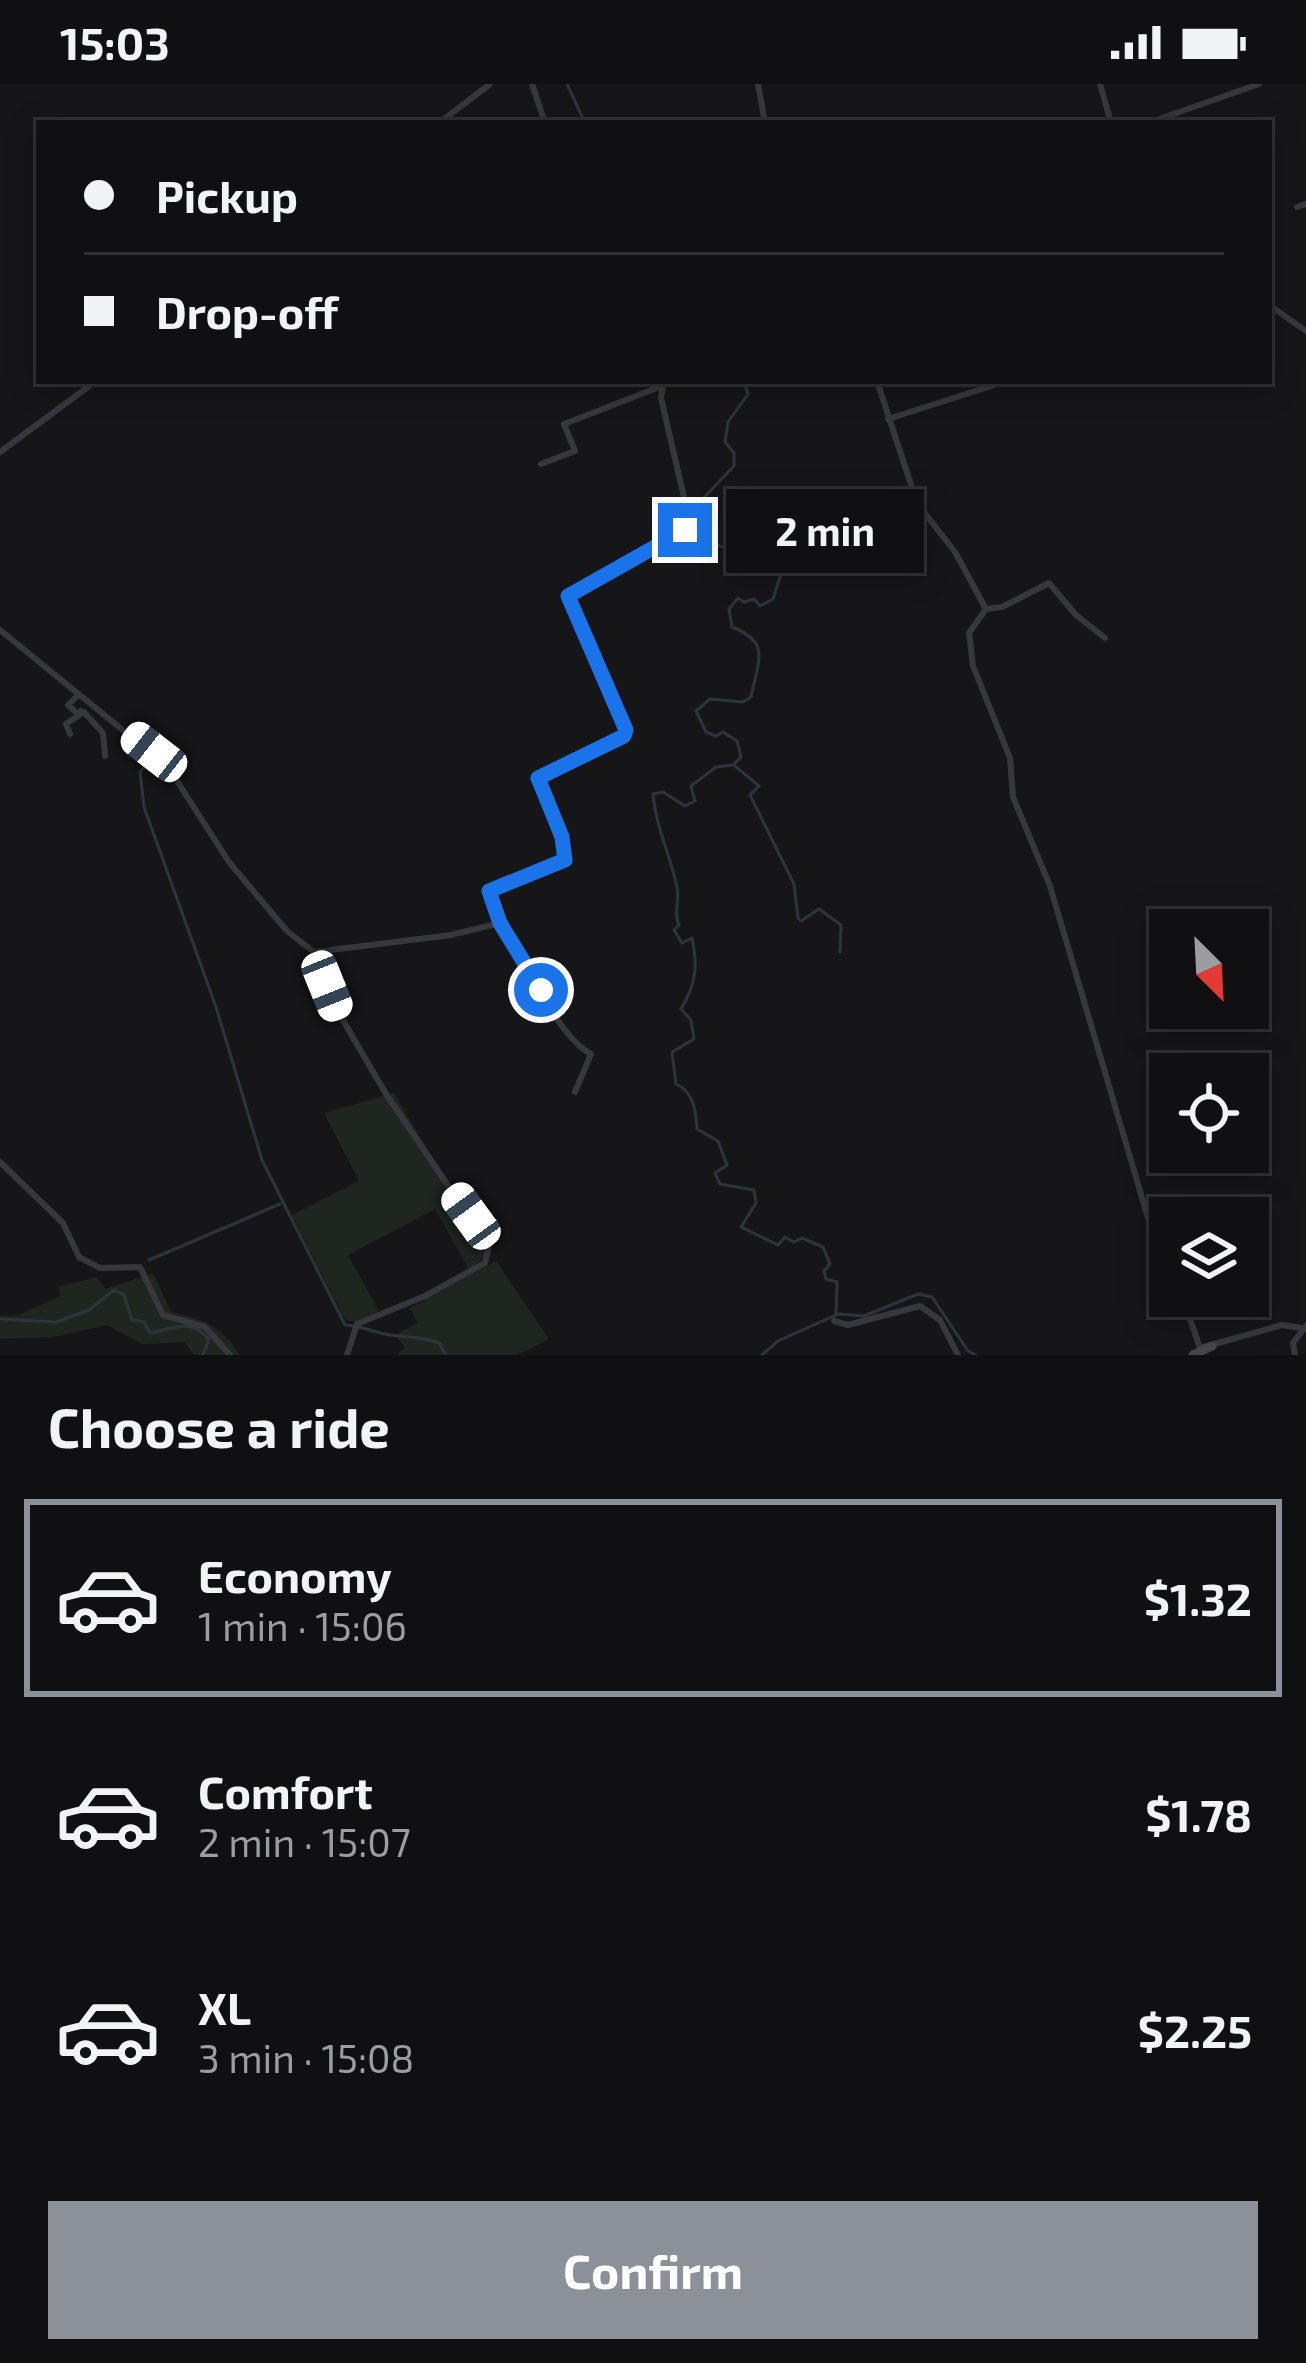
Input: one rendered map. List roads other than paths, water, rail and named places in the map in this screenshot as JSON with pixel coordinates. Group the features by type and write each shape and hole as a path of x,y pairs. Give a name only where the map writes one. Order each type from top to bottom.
{"street":[{"path":"443,120 490,84"},
{"path":"532,84 544,120"},
{"path":"758,84 764,120"},
{"path":"1100,84 1110,120"},
{"path":"1156,120 1258,84"},
{"path":"1272,307 1306,331"},
{"path":"0,452 92,384"},
{"path":"542,464 575,451 564,424 663,384"},
{"path":"575,1092 591,1054 579,1047 558,1018 500,923 489,891 568,856 538,778 624,736 626,730 568,596 685,530 684,497 661,398 663,384"},
{"path":"878,384 916,503 955,553 986,609"},
{"path":"888,419 997,384"},
{"path":"1105,638 1076,615 1049,583 1002,607 986,609 969,633 973,666 1010,758 1013,797 1050,886 1149,1220"},
{"path":"0,630 168,767 229,862 287,932 314,952 337,1010 386,1094 491,1251 484,1263 425,1296 357,1324 347,1355"},
{"path":"78,714 68,705 79,694"},
{"path":"70,734 67,724 89,704"},
{"path":"78,714 84,712 100,728 104,756"},
{"path":"314,952 500,923"},
{"path":"0,1162 64,1223 79,1257 100,1268 140,1268 163,1315 205,1328 230,1355"},
{"path":"834,1321 863,1323 920,1306 940,1320 958,1355"},
{"path":"1189,1317 1200,1348 1282,1324 1304,1327 1293,1343 1295,1355"},
{"path":"1193,1355 1211,1346"}],"waterway":[{"path":"567,84 584,120"},
{"path":"745,384 748,394 728,422 725,442 734,453 734,466 697,505 713,543 729,550 737,542 775,554 782,570 773,599 760,606 754,599 744,602 738,598 729,609 732,627 757,645 759,662 751,697 743,702 710,699 696,711 706,732 716,736 723,732 737,741 741,757 733,765 716,767 691,786 695,801 685,806 663,792 653,794 677,887 679,925 674,930 682,943 692,938 695,958 693,983 681,1009 691,1020 694,1039 672,1052 676,1084 690,1097 697,1129 718,1141 727,1165 715,1173 720,1184 754,1190 756,1203 741,1227 778,1245 785,1237 823,1247 830,1264 824,1271 826,1279 837,1282 836,1315 778,1341 762,1355"},
{"path":"152,759 140,772 144,807 216,1007 262,1160 345,1325 433,1341 446,1355"},
{"path":"735,766 759,786 750,795 794,884 798,918 801,921 819,909 841,925 840,952"},
{"path":"149,1260 280,1204"},
{"path":"0,1319 56,1322 89,1310 114,1290 124,1295 132,1320 144,1322 150,1333 181,1326 202,1333 209,1339 203,1355"},
{"path":"838,1314 864,1316 918,1294 932,1297 968,1351 976,1355"}]}
